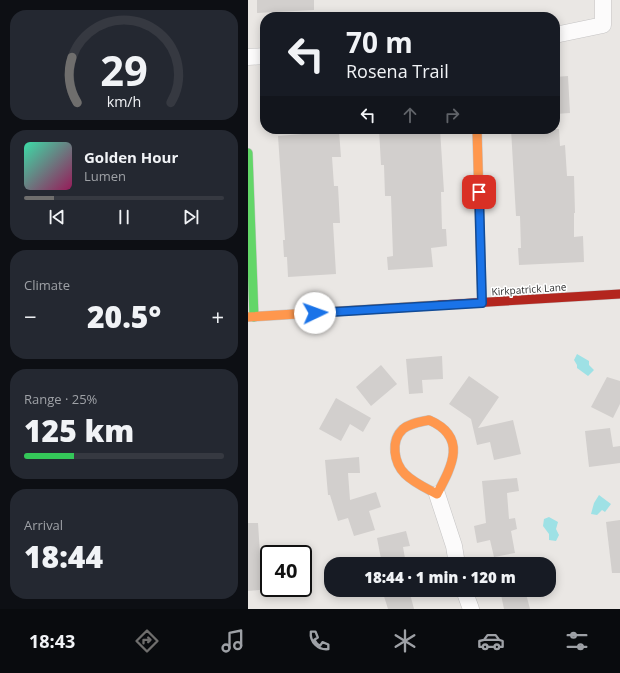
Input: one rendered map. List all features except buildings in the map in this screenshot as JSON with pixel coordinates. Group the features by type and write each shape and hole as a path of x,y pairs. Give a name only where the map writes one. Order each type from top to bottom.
{"street":[{"path":"560,35 603,25 603,0"},
{"path":"248,57 260,56"},
{"path":"477,134 482,303"},
{"path":"248,153 251,317"},
{"name":"Kirkpatrick Lane","path":"251,317 620,294"},
{"path":"437,494 451,467 454,449 447,431 438,424 429,420 417,422 404,428 399,433 395,442 396,455 400,468 404,474 437,494 454,546 456,557"},
{"path":"467,597 471,609"}],"water":[{"path":"577,354 589,361 589,365 594,370 588,376 577,368 574,360"},
{"path":"599,495 611,504 605,512 602,510 597,515 591,514 594,503"},
{"path":"549,517 558,522 556,529 559,535 556,541 549,540 549,534 543,526 544,519"}],"traffic: fast":[{"path":"248,153 254,317"}],"traffic: slow":[{"path":"477,134 482,303"},
{"path":"248,317 439,305"},
{"path":"429,420 441,427 449,435 453,444 453,453 448,473 437,494 416,483 405,474 398,464 395,452 396,440 403,429 412,424 429,420"}],"traffic: jam":[{"path":"439,305 620,294"}],"route":[{"path":"315,313 482,303 479,192"}]}
